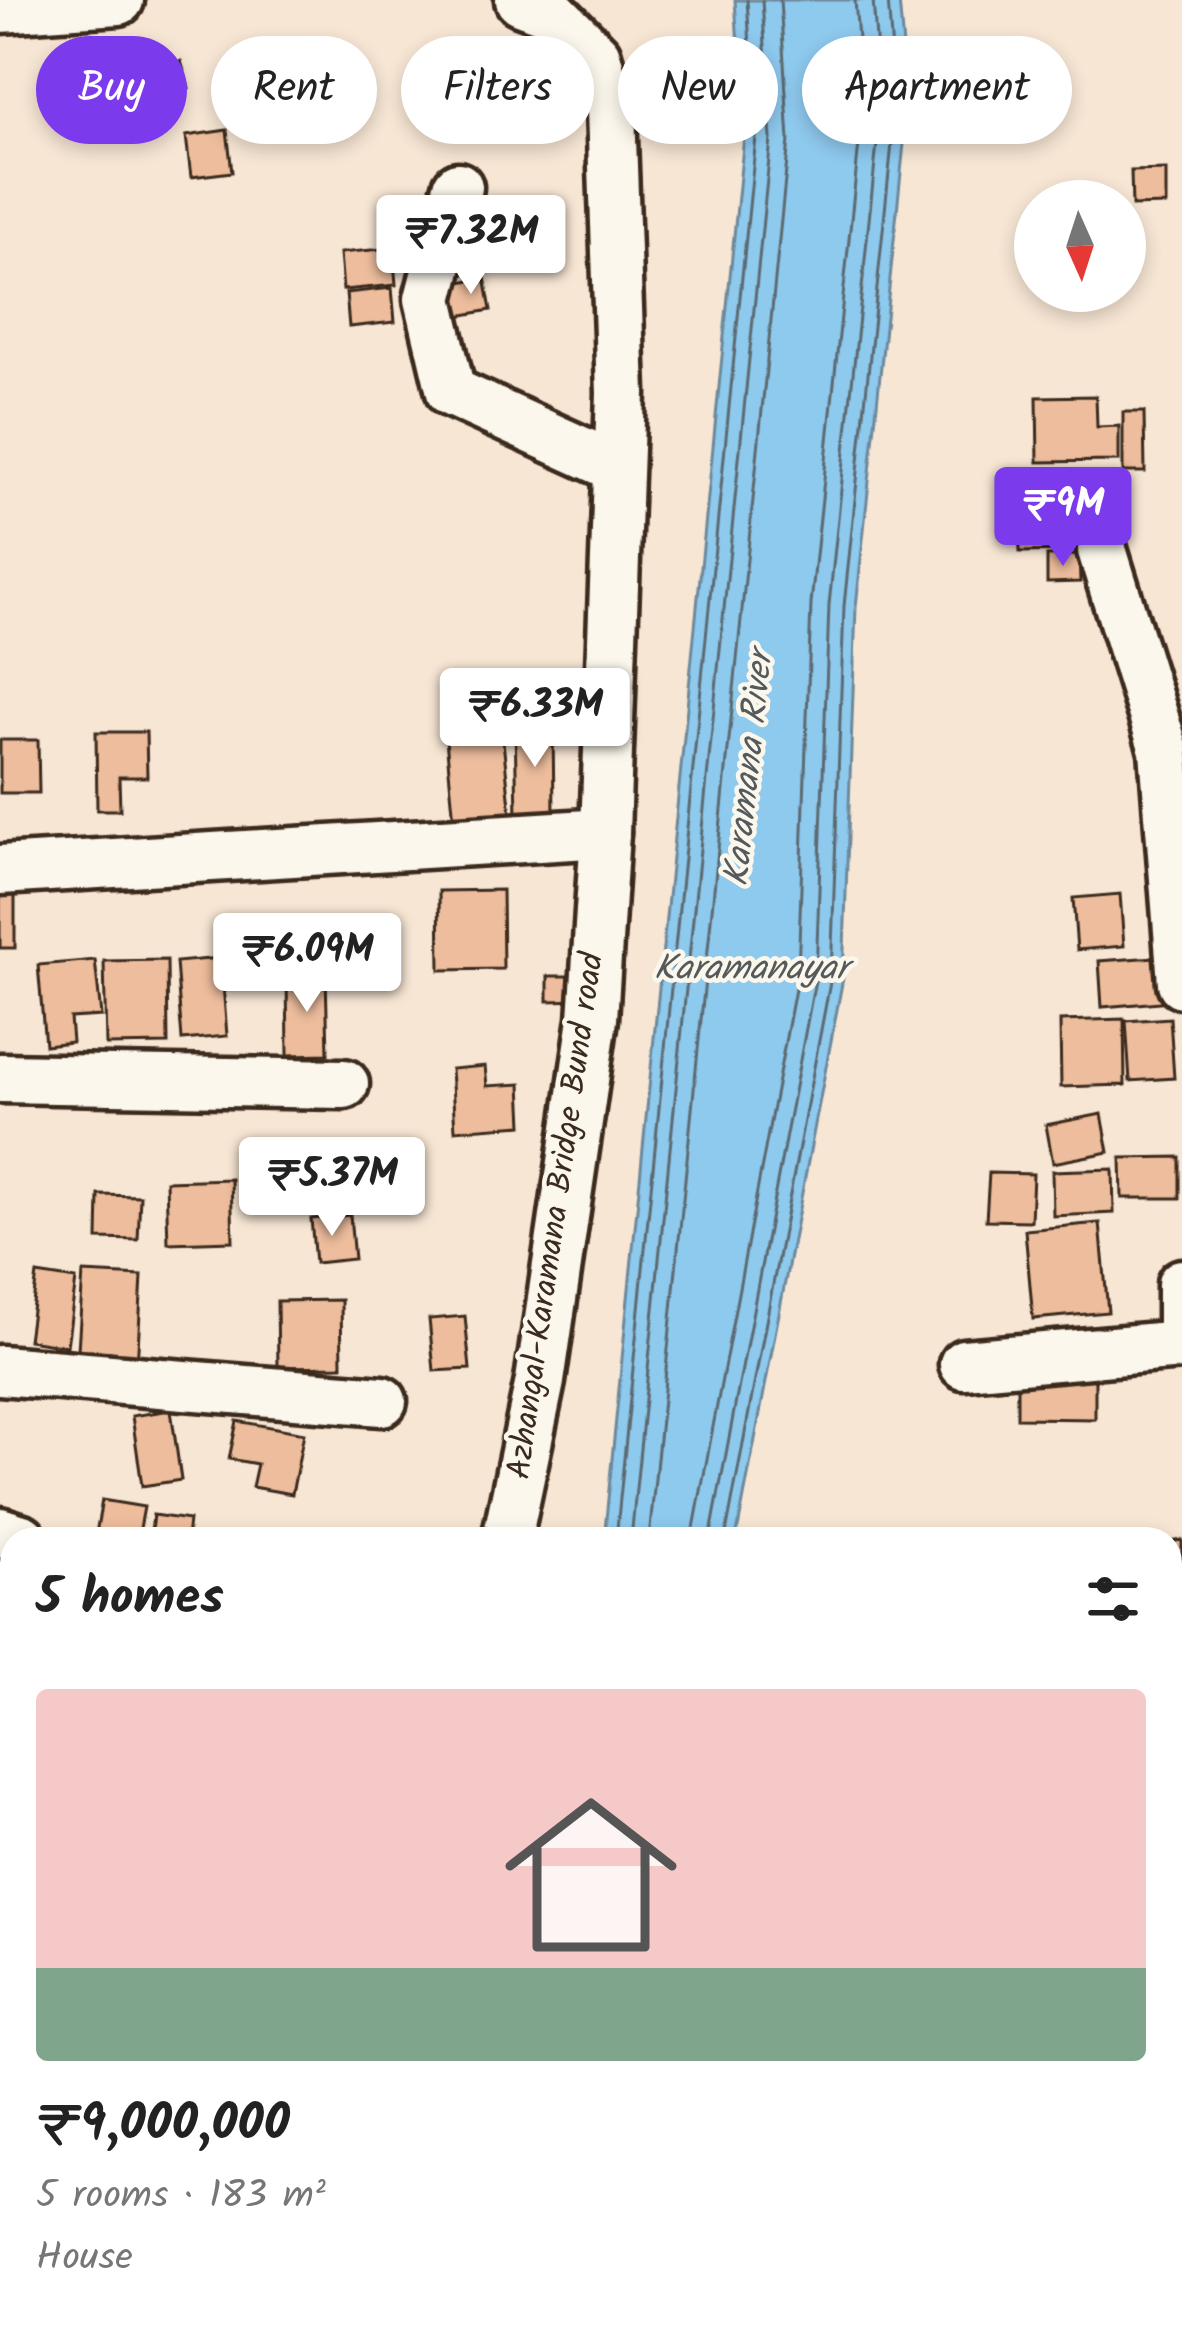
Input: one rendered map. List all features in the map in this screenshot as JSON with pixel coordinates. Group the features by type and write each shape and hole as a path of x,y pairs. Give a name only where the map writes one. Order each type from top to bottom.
{"street":[{"path":"0,8 119,0"},
{"name":"Azhangal-Karamana Bridge Bund road","path":"510,1527 540,1381 593,1019 605,833 621,393 611,110 596,56 552,12 520,0"},
{"path":"458,187 429,299 451,392 618,468"},
{"path":"1102,550 1173,748 1182,983"},
{"path":"0,870 605,833"},
{"path":"0,1078 344,1084"},
{"path":"964,1364 1182,1345 1182,1284"},
{"path":"0,1370 382,1401"}],"water":[{"name":"Karamanayar","path":"735,0 899,0 902,36 802,36 802,144 904,144 856,607 843,978 738,1527 605,1527 743,144 778,144 778,36 737,36"}],"building":[{"path":"211,132 211,144 229,144 232,172 191,177 187,136"},
{"path":"1166,170 1166,205 1146,206 1146,180 1131,180 1131,171"},
{"path":"393,248 396,285 343,290 340,253"},
{"path":"485,277 491,310 458,316 451,284"},
{"path":"392,288 395,322 349,327 346,293"},
{"path":"1096,396 1097,427 1119,426 1119,461 1038,462 1037,397"},
{"path":"1123,412 1144,412 1145,472 1123,472"},
{"path":"1073,484 1074,551 1020,552 1018,485"},
{"path":"1079,555 1080,582 1047,583 1047,556"},
{"path":"501,723 511,815 454,821 445,729"},
{"path":"553,725 554,815 517,816 515,726"},
{"path":"96,732 146,732 147,777 119,777 120,810 97,810"},
{"path":"0,740 38,740 39,793 0,793"},
{"path":"15,887 15,948 0,948 0,888"},
{"path":"502,890 503,969 440,970 439,891"},
{"path":"1120,894 1124,946 1077,950 1073,898"},
{"path":"1169,956 1172,1001 1102,1007 1099,961"},
{"path":"221,958 227,1036 182,1040 176,962"},
{"path":"95,960 101,1016 70,1018 72,1042 45,1045 38,965"},
{"path":"167,960 168,1044 106,1045 104,961"},
{"path":"326,975 328,1054 288,1055 287,976"},
{"path":"548,976 585,976 586,1000 548,1001"},
{"path":"1170,1018 1174,1078 1130,1081 1126,1021"},
{"path":"1124,1019 1125,1085 1061,1087 1060,1021"},
{"path":"485,1066 487,1086 521,1084 523,1125 455,1130 451,1069"},
{"path":"1102,1114 1109,1152 1053,1163 1046,1125"},
{"path":"1180,1157 1180,1198 1122,1198 1121,1158"},
{"path":"1113,1169 1114,1213 1053,1216 1052,1171"},
{"path":"989,1173 1033,1174 1031,1221 986,1220"},
{"path":"231,1179 233,1241 168,1243 166,1181"},
{"path":"99,1195 140,1196 138,1240 98,1239"},
{"path":"350,1215 354,1259 315,1263 311,1219"},
{"path":"1100,1223 1108,1312 1033,1319 1025,1230"},
{"path":"83,1273 142,1276 137,1367 110,1366 110,1352 78,1350"},
{"path":"37,1274 76,1280 67,1346 28,1340"},
{"path":"341,1300 342,1366 278,1367 277,1301"},
{"path":"465,1316 470,1369 434,1371 429,1319"},
{"path":"1017,1367 1095,1368 1095,1419 1017,1418"},
{"path":"171,1410 181,1480 142,1486 132,1416"},
{"path":"237,1421 304,1433 292,1494 252,1487 257,1464 229,1459"},
{"path":"102,1500 144,1507 140,1527 97,1527"},
{"path":"153,1515 189,1520 188,1527 152,1527"}],"water label":[{"name":"Karamana River","path":"750,769"}]}
